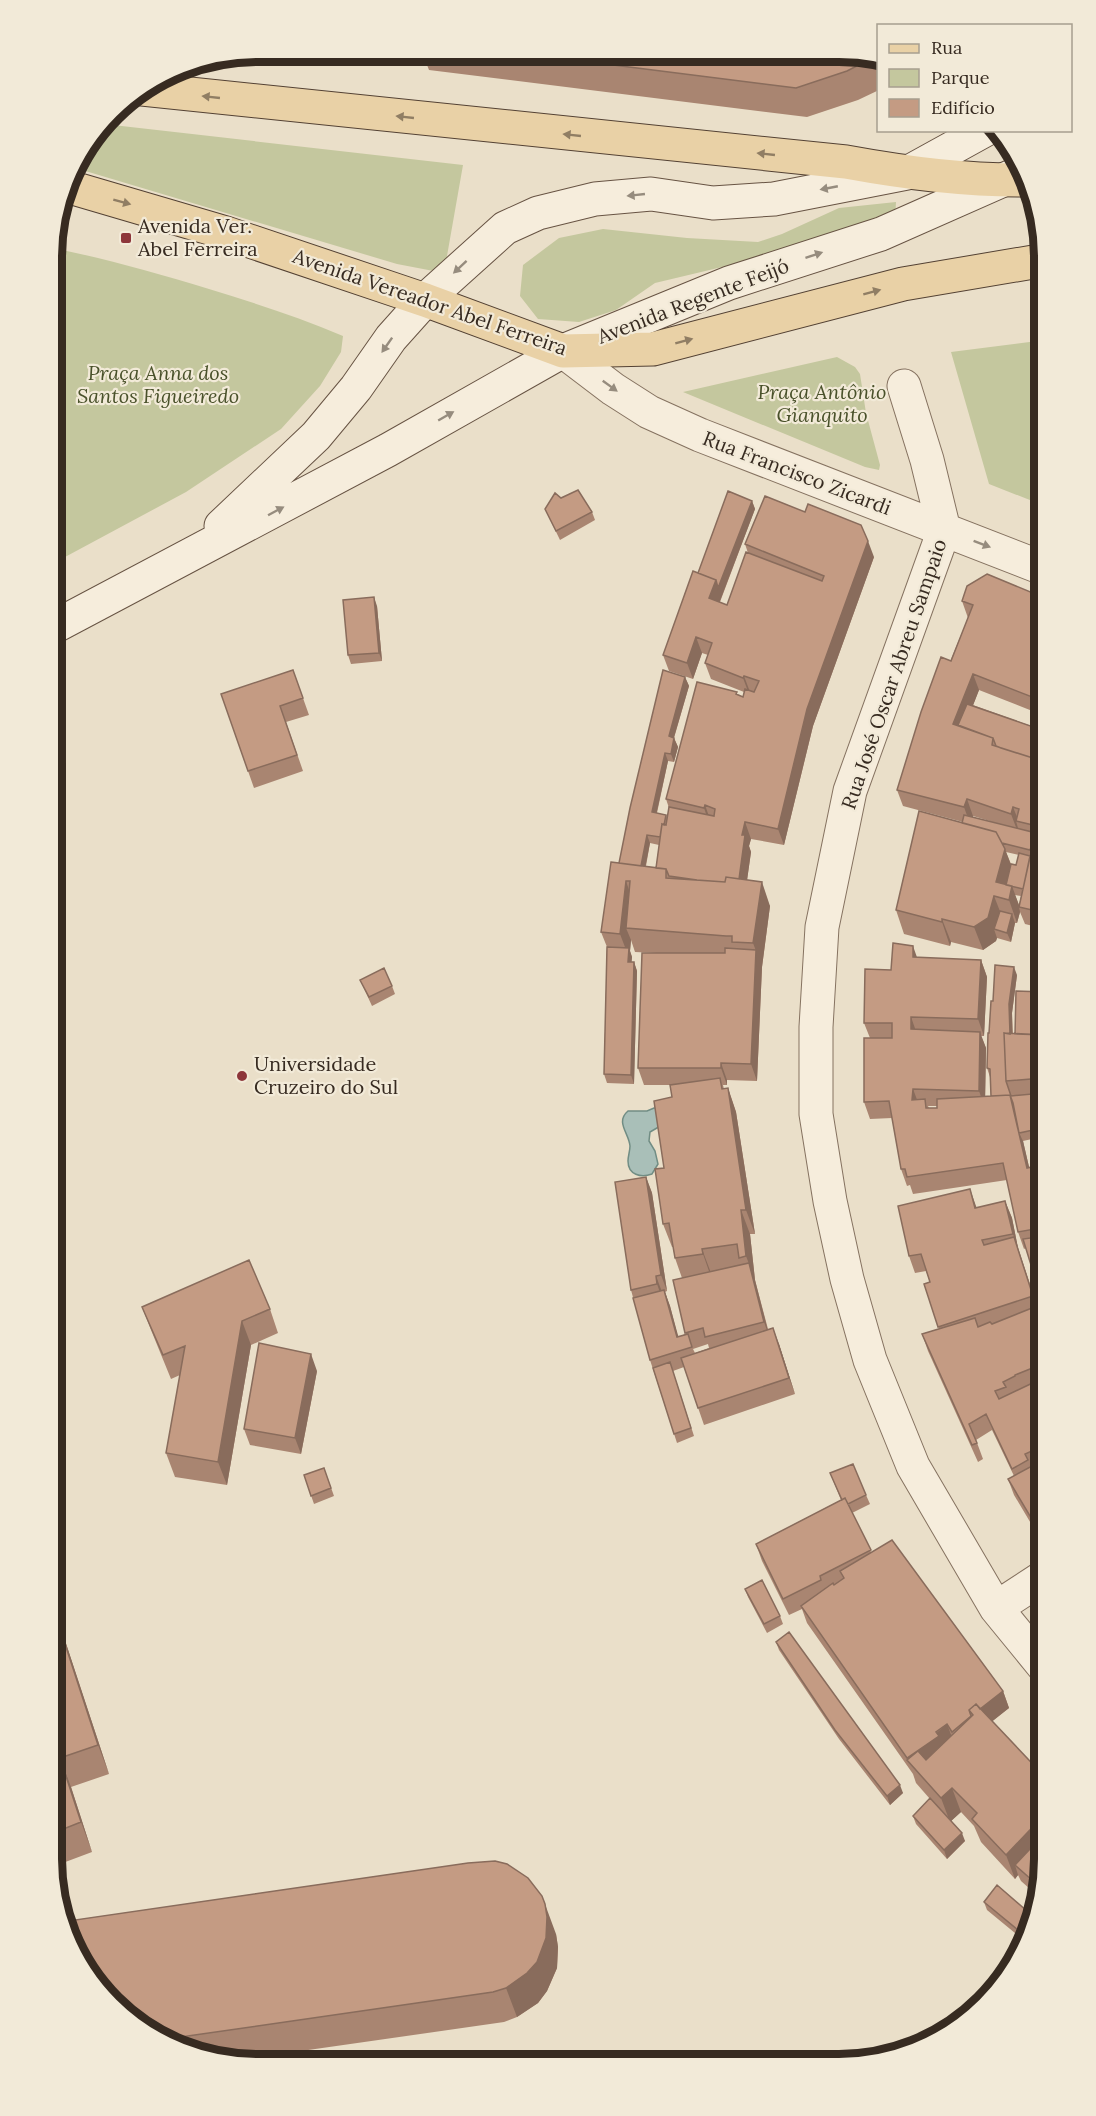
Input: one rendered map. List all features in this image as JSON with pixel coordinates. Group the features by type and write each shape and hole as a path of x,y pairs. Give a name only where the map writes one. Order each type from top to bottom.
{"main road":[{"path":"155,90 846,162 907,173 1017,177"},
{"name":"Avenida Regente Feijó","path":"187,558 316,436 356,388 391,338 425,300 505,228 538,213 595,199 651,194 713,203 774,199 907,173 981,132"},
{"name":"Avenida Regente Feijó","path":"62,623 388,450 563,351 729,283 880,234 1017,177"},
{"name":"Avenida Vereador Abel Ferreira","path":"74,188 226,233 425,300 563,351 653,349 903,284 1034,262"},
{"name":"Rua Francisco Zicardi","path":"563,351 613,389 649,412 700,435 1034,565"},
{"name":"Rua José Oscar Abreu Sampaio","path":"904,386 927,460 944,530 850,791 822,927 816,1027 816,1114 830,1201 847,1279 870,1360 913,1466 996,1608 1034,1655"},
{"path":"996,1608 1034,1583"}],"green space":[{"path":"113,125 463,165 444,273 397,264 82,170 94,148"},
{"path":"896,202 895,219 785,252 655,283 616,310 579,322 538,319 520,296 523,265 559,238 603,229 687,238 758,242 782,234 839,208"},
{"name":"Praça Anna dos Santos Figueiredo","path":"62,250 209,289 293,316 343,336 341,352 320,386 281,429 186,492 62,559"},
{"path":"1034,341 1034,502 989,484 951,352"},
{"name":"Praça Antônio Gianquito","path":"837,357 855,367 860,374 866,413 880,465 879,470 865,467 683,392"}],"water":[{"path":"659,1108 662,1125 650,1132 649,1141 655,1151 658,1164 652,1174 644,1176 630,1170 628,1159 630,1146 623,1119 628,1111 647,1111"}],"building":[{"path":"589,62 862,63 847,71 796,88"},
{"path":"578,490 592,512 556,531 545,509 555,493 561,498"},
{"path":"728,491 752,501 718,588 716,580 698,573"},
{"path":"765,496 805,512 808,504 861,525 868,541 807,709 778,829 745,822 739,879 726,877 725,882 669,876 666,869 656,868 662,824 666,825 669,807 714,816 715,809 705,805 704,808 666,799 697,682 737,692 736,694 743,697 745,689 754,692 759,681 744,676 743,678 705,663 712,643 696,637 687,663 663,655 693,571 716,580 709,598 727,605 746,552 822,581 824,576 745,544"},
{"path":"987,574 1034,593 1034,698 973,674 953,724 993,738 992,745 1034,758 1033,825 1016,821 1019,809 1013,807 1011,814 967,799 964,807 897,790 941,657 951,661 973,605 962,601 967,586"},
{"path":"374,597 379,653 348,655 343,600"},
{"path":"293,670 303,698 280,706 297,755 248,771 221,694"},
{"path":"663,670 685,677 669,736 674,738 671,754 665,753 652,812 666,815 664,825 662,824 660,837 647,835 641,866 619,863 630,808"},
{"path":"967,704 1034,727 1034,758 996,746 993,738 958,725"},
{"path":"919,811 996,832 1005,849 996,882 1012,886 1009,900 994,896 988,918 974,927 942,919 942,922 896,910"},
{"path":"964,815 1032,832 1034,838 1030,850 1002,843 996,832 962,823"},
{"path":"1034,839 1034,910 1019,907"},
{"path":"1019,853 1030,856 1023,889 1006,885 1011,864 1016,865"},
{"path":"611,862 666,869 666,878 725,882 726,877 762,882 753,943 732,942 732,936 626,928 630,881 626,881 620,934 601,932"},
{"path":"1000,911 1012,914 1007,933 994,929"},
{"path":"1033,922 1034,982 1031,982"},
{"path":"893,943 913,946 913,957 981,960 978,1019 911,1017 911,1029 980,1032 979,1091 913,1089 912,1100 925,1099 926,1108 937,1108 937,1099 1010,1095 1027,1168 1034,1166 1034,1229 1018,1232 1003,1163 907,1177 905,1169 901,1169 889,1101 864,1102 864,1038 892,1038 892,1023 864,1023 865,969 891,970"},
{"path":"607,947 629,948 628,962 634,962 631,1075 604,1074"},
{"path":"725,948 756,950 751,1064 721,1063 721,1068 638,1068 642,953 725,953"},
{"path":"995,965 1014,967 1009,1004 1010,1034 1004,1033 1006,1081 1011,1096 1032,1094 1034,1130 1019,1133 1010,1095 991,1096 990,1069 987,1068 988,1033 991,1001 993,1001"},
{"path":"384,968 392,986 369,997 360,980"},
{"path":"1016,991 1034,992 1034,1035 1015,1034"},
{"path":"1004,1033 1034,1034 1034,1079 1006,1081"},
{"path":"720,1078 722,1089 728,1088 746,1210 741,1210 746,1256 739,1258 737,1244 702,1249 703,1254 675,1258 669,1223 663,1224 655,1169 664,1168 654,1101 672,1097 670,1085"},
{"path":"646,1177 661,1275 656,1276 657,1284 631,1290 615,1182"},
{"path":"970,1189 975,1208 1005,1201 1013,1234 982,1240 984,1245 1014,1237 1033,1296 938,1327 924,1284 930,1282 921,1254 909,1256 898,1206"},
{"path":"1034,1237 1034,1275 1023,1239"},
{"path":"249,1260 270,1309 242,1321 218,1462 166,1453 185,1346 163,1355 142,1307"},
{"path":"749,1263 764,1322 705,1337 703,1328 685,1333 673,1280"},
{"path":"664,1290 677,1337 688,1334 692,1347 650,1360 633,1298"},
{"path":"1034,1307 1034,1367 1003,1382 1006,1387 995,1391 999,1399 1034,1382 1034,1450 1025,1454 1028,1460 1012,1469 986,1414 969,1424 977,1443 972,1445 922,1334 975,1318 978,1327 990,1322 992,1324"},
{"path":"773,1328 789,1378 698,1408 681,1358"},
{"path":"259,1343 311,1354 295,1438 244,1429"},
{"path":"670,1362 691,1428 674,1434 653,1368"},
{"path":"853,1464 866,1495 848,1504 845,1498 842,1500 830,1473"},
{"path":"1034,1465 1034,1523 1008,1479"},
{"path":"324,1468 331,1488 311,1496 304,1475"},
{"path":"845,1498 871,1550 820,1576 821,1580 783,1599 756,1544"},
{"path":"892,1540 1003,1691 980,1709 976,1704 969,1710 971,1716 952,1732 947,1724 936,1732 939,1736 907,1758 801,1606 833,1583 834,1585 844,1578 840,1571"},
{"path":"762,1580 780,1616 764,1624 745,1589"},
{"path":"789,1632 900,1785 887,1796 835,1730 776,1642"},
{"path":"62,1635 98,1745 62,1757"},
{"path":"976,1704 1034,1765 1034,1826 1006,1855 972,1819 977,1813 952,1788 941,1798 907,1760 918,1751 926,1760 973,1715 969,1710"},
{"path":"62,1764 81,1822 62,1830"},
{"path":"930,1798 962,1833 944,1850 913,1816"},
{"path":"1034,1845 1033,1881 1015,1865"},
{"path":"495,1861 507,1864 528,1878 542,1896 545,1904 546,1938 537,1962 527,1973 506,1988 493,1992 177,2038 138,2014 118,1998 88,1957 72,1920"},
{"path":"997,1885 1028,1911 1021,1932 984,1902"}],"place":[{"name":"Avenida Ver. Abel Ferreira","path":"126,238"},
{"name":"Universidade Cruzeiro do Sul","path":"242,1076"}]}
